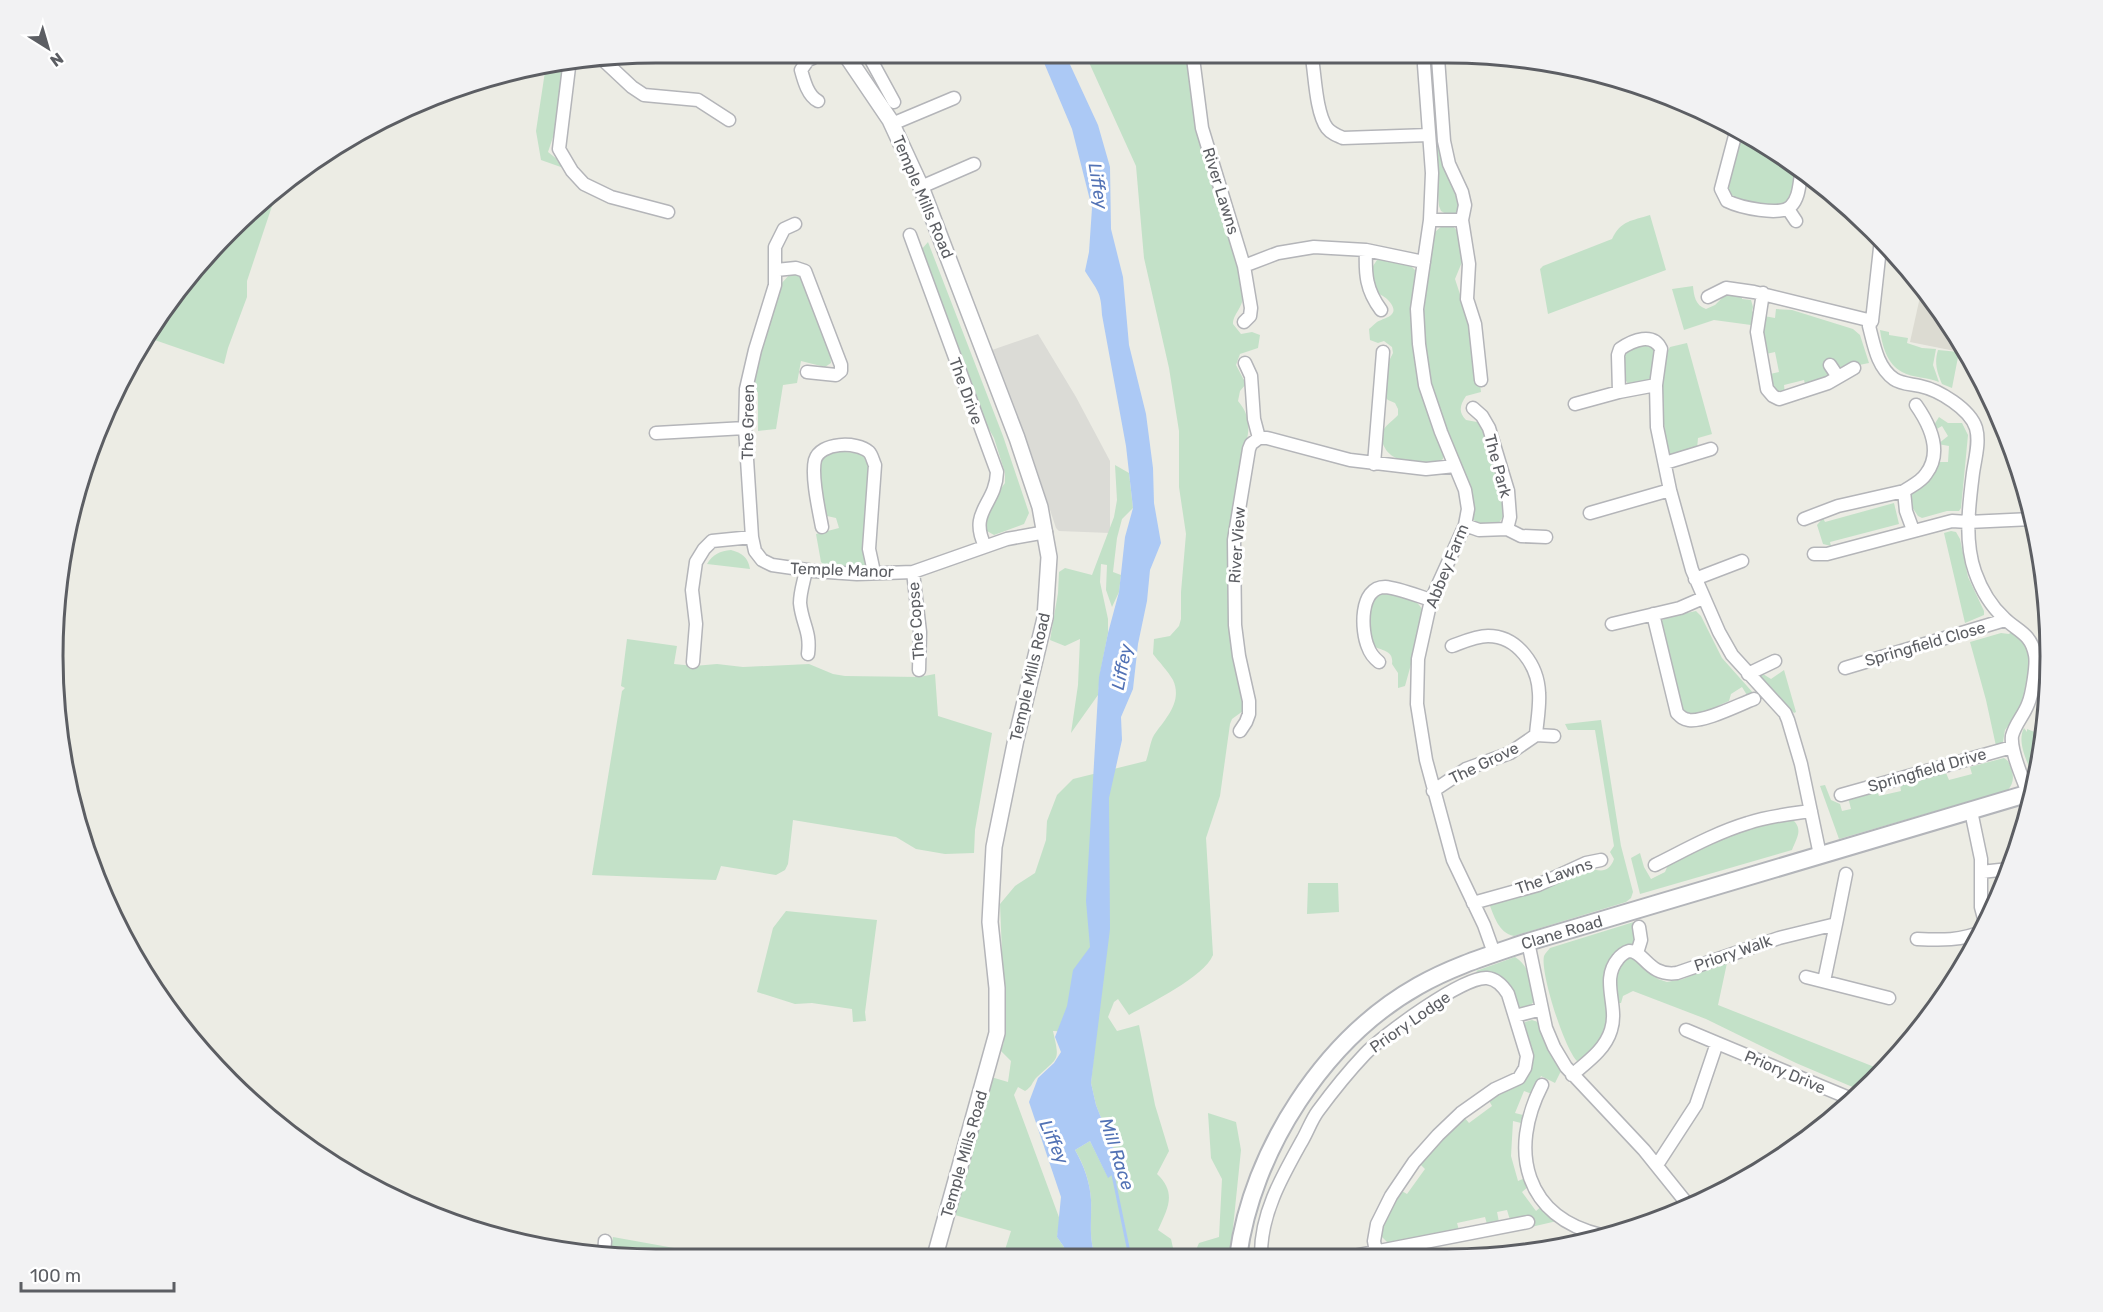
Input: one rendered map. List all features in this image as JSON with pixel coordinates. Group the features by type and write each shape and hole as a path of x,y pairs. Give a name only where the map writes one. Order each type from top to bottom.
{"main road":[{"name":"Clane Road","path":"1239,1249 1252,1196 1274,1144 1302,1097 1337,1051 1366,1023 1398,998 1418,986 1463,964 1528,942 2024,794"}],"street":[{"path":"806,63 801,70 809,91 818,101"},
{"name":"Temple Mills Road","path":"852,63 880,102 921,187 1017,438 1040,507 1049,557 1045,618 1010,766 994,848 990,922 997,988 997,1033 937,1249"},
{"path":"873,63 894,102"},
{"name":"River Lawns","path":"1194,63 1202,128 1244,266 1251,308 1250,316 1244,322"},
{"path":"1313,63 1322,117 1326,127 1333,134 1343,138 1429,135"},
{"path":"1438,63 1444,141 1449,164 1465,205 1462,220 1469,264 1467,304 1475,324 1481,380"},
{"path":"608,65 644,95 698,100 729,120"},
{"name":"Abbey Farm","path":"1424,65 1431,173 1430,220 1417,309 1419,344 1425,385 1465,490 1468,509 1465,525 1431,600 1418,659 1417,704 1433,791 1453,860 1494,953"},
{"path":"569,70 559,149 572,171 584,184 611,197 668,212"},
{"path":"892,124 954,98"},
{"path":"1735,137 1721,189 1724,198 1731,203 1765,210 1788,209 1796,198 1800,180"},
{"path":"921,187 974,164"},
{"path":"1788,209 1796,221"},
{"path":"1430,220 1462,220"},
{"name":"The Green","path":"752,539 745,428 746,389 755,350 775,285 775,247 784,229 795,224"},
{"name":"The Drive","path":"910,235 997,472 996,482 978,521 979,534 985,546"},
{"path":"1244,266 1278,253 1314,247 1366,250 1424,262"},
{"path":"1366,250 1365,271 1371,296 1381,310"},
{"path":"1880,251 1872,321 1869,326 1877,355 1887,372 1900,382 1940,392 1971,417 1977,436 1968,522 1975,572 1991,603 2005,620 2021,630 2030,640 2036,656 2029,703 2012,736 2012,747 2027,782"},
{"path":"776,270 796,267 805,271 841,365 841,372 836,375 807,372"},
{"path":"1708,297 1726,288 1763,293 1872,321"},
{"path":"1763,293 1757,332 1767,389 1773,396 1779,399 1810,390 1854,368"},
{"path":"1619,392 1618,355 1620,349 1648,338 1660,345 1656,417 1670,490 1695,579 1732,655 1785,713 1820,855"},
{"path":"1374,464 1383,352"},
{"path":"1245,363 1251,376 1254,419 1259,438 1268,438 1350,460 1374,464 1426,469 1455,466"},
{"path":"1830,364 1838,377"},
{"path":"1575,404 1656,385"},
{"path":"1804,519 1838,506 1904,491 1927,474 1933,460 1934,440 1916,405"},
{"name":"The Park","path":"1473,408 1482,416 1489,428 1508,491 1510,517 1507,529"},
{"path":"656,433 745,428"},
{"name":"River View","path":"1239,731 1246,723 1249,714 1249,701 1235,625 1234,540 1249,448 1259,438"},
{"path":"822,527 815,460 820,452 833,445 850,445 866,450 870,453 875,465 869,549 874,572"},
{"path":"1665,463 1712,449"},
{"path":"1590,513 1670,490"},
{"path":"1904,491 1906,511 1913,530"},
{"path":"1814,554 1827,554 1952,521 2024,519"},
{"path":"1465,525 1479,530 1507,529 1521,536 1546,537"},
{"name":"Temple Manor","path":"752,539 755,551 762,560 782,568 857,574 913,572 1007,539 1046,532"},
{"path":"693,662 696,624 692,590 696,562 712,541 752,539"},
{"path":"1695,579 1742,561"},
{"path":"806,570 800,597 810,640 808,654"},
{"name":"The Copse","path":"913,572 920,632 919,670"},
{"path":"1379,662 1371,653 1364,633 1366,601 1371,593 1384,587 1431,600"},
{"path":"1612,624 1680,608 1703,598"},
{"path":"1653,614 1677,713 1683,719 1691,721 1701,719 1754,699"},
{"name":"Springfield Close","path":"1845,668 2005,620"},
{"name":"The Grove","path":"1452,646 1488,636 1504,639 1517,647 1529,659 1535,671 1539,693 1536,735"},
{"path":"1748,674 1775,661"},
{"name":"The Grove","path":"1433,791 1466,769 1510,753 1536,735 1554,736"},
{"name":"Springfield Drive","path":"1841,795 2012,747"},
{"path":"1655,865 1748,823 1781,814 1811,811"},
{"path":"1971,811 1981,859 1983,910"},
{"name":"The Lawns","path":"1473,903 1538,885 1586,863 1601,860"},
{"path":"1981,872 2000,870"},
{"path":"1824,981 1846,874"},
{"name":"Priory Walk","path":"1637,953 1657,972 1667,975 1779,938 1836,924"},
{"path":"1572,1075 1598,1052 1609,1037 1612,1028 1611,968 1620,956 1629,951 1637,953 1641,940 1639,927"},
{"path":"1917,939 1969,937"},
{"path":"1528,942 1546,1028 1554,1047 1572,1075 1657,1165 1684,1199"},
{"path":"1806,977 1889,998"},
{"name":"Priory Lodge","path":"1261,1249 1262,1236 1270,1207 1287,1168 1317,1113 1373,1046 1414,1015 1452,992 1480,978 1490,978 1503,986 1515,1016 1527,1056 1525,1068 1519,1078 1495,1089 1461,1113 1414,1162 1391,1196 1377,1224 1374,1241 1375,1249"},
{"path":"1515,1016 1542,1009"},
{"name":"Priory Drive","path":"1686,1030 1844,1096"},
{"path":"1657,1165 1696,1105 1717,1043"},
{"path":"1542,1085 1534,1100 1527,1124 1526,1167 1535,1188 1548,1208 1566,1222 1587,1232"},
{"path":"1391,1249 1528,1222"},
{"path":"605,1241 605,1247"}],"shaded area":[{"path":"1920,299 1955,351 1910,342"},
{"path":"1038,334 1076,397 1110,461 1110,533 1059,531 1056,528 1032,455 992,350"}],"green space":[{"path":"1089,63 1189,63 1199,138 1235,251 1243,286 1243,300 1233,324 1241,334 1252,332 1260,335 1258,348 1240,354 1236,365 1246,384 1240,391 1238,401 1248,421 1247,442 1243,457 1234,654 1243,711 1232,719 1230,724 1220,796 1206,838 1213,955 1199,972 1188,980 1129,1015 1118,999 1114,1002 1108,1017 1117,1031 1139,1025 1155,1105 1169,1151 1157,1174 1169,1194 1167,1208 1158,1230 1171,1239 1173,1249 1094,1249 1089,1187 1084,1168 1075,1150 1090,1141 1108,1177 1121,1168 1096,1105 1091,1083 1096,1033 1053,1031 1057,1048 1056,1058 1031,1086 1025,1091 1018,1087 1014,1095 1060,1220 1057,1237 1064,1249 1005,1249 1011,1231 955,1215 991,1077 1008,1082 1011,1061 1001,1051 1004,1042 1004,1003 1000,904 1015,886 1035,873 1046,840 1047,821 1057,795 1073,779 1146,761 1153,738 1171,710 1176,696 1173,680 1153,654 1154,639 1170,636 1179,626 1181,619 1186,534 1179,487 1179,431 1169,368 1144,258 1136,166"},
{"path":"564,70 556,128 548,152 572,171 541,160 536,131 545,73"},
{"path":"1433,71 1444,161 1458,202 1456,213 1450,215 1441,211 1439,206 1430,75"},
{"path":"1739,139 1796,177 1793,194 1783,205 1745,201 1727,191"},
{"path":"273,204 247,281 247,297 224,364 155,340 210,265"},
{"path":"1650,215 1666,270 1548,314 1540,269 1543,266 1612,239 1623,225"},
{"path":"1443,225 1453,226 1457,231 1462,262 1455,279 1471,328 1476,384 1480,384 1481,392 1466,396 1461,405 1461,411 1466,420 1477,422 1492,452 1499,482 1503,517 1498,524 1481,524 1472,518 1458,462 1433,391 1426,353 1423,320 1428,276 1435,232"},
{"path":"928,242 1003,436 1029,513 1024,524 994,535 987,531 985,522 997,494 1005,483 1005,473 994,438 973,401 921,250"},
{"path":"1383,258 1411,266 1416,271 1413,344 1422,396 1444,454 1443,459 1438,462 1401,460 1389,453 1383,443 1384,429 1398,415 1398,409 1395,403 1385,397 1387,365 1393,353 1392,347 1384,341 1378,343 1370,340 1369,329 1393,313 1392,305 1375,291 1371,269 1377,260"},
{"path":"790,274 799,275 803,283 825,334 831,363 825,367 801,361 797,383 783,385 776,429 758,431 758,392 751,391 759,353 781,284"},
{"path":"1693,286 1697,303 1706,309 1715,305 1724,296 1742,295 1742,299 1751,300 1752,311 1755,314 1751,325 1714,320 1684,330 1672,289"},
{"path":"1776,309 1792,310 1853,329 1860,335 1869,363 1829,371 1826,379 1806,388 1804,380 1784,385 1785,395 1779,395 1773,388 1770,374 1779,372 1775,352 1766,354 1762,331 1764,316 1775,318"},
{"path":"1880,330 1889,332 1889,335 1908,338 1907,343 1922,348 1936,349 1933,365 1939,382 1906,374 1897,369 1886,354"},
{"path":"1645,343 1652,346 1657,353 1651,380 1628,384 1625,379 1625,354 1627,350"},
{"path":"1687,343 1712,434 1698,438 1697,449 1670,455 1667,448 1663,411 1663,369 1670,347"},
{"path":"1938,350 1956,352 1958,356 1952,388 1942,384 1940,380 1936,363"},
{"path":"1939,417 1948,423 1962,423 1968,435 1961,508 1959,511 1947,511 1922,518 1912,507 1910,508 1910,493 1932,477 1938,462 1948,462 1949,446 1938,444 1948,436 1942,426 1935,430 1934,425"},
{"path":"836,451 858,454 869,460 866,567 825,566 821,562 816,534 839,528 836,518 827,516 821,507 821,460 828,453"},
{"path":"1115,465 1129,473 1133,508 1122,519 1117,538 1113,572 1121,575 1119,592 1112,607 1106,590 1107,565 1101,564 1100,582 1108,619 1108,633 1098,695 1071,733 1078,685 1080,639 1065,646 1050,640 1059,572 1065,568 1092,575 1114,517 1117,500"},
{"path":"1894,503 1899,524 1830,542 1831,546 1823,544 1817,525 1823,518 1825,522"},
{"path":"1956,532 1960,539 1968,577 1984,611 1984,615 1965,623 1944,533"},
{"path":"731,550 744,556 750,569 707,564 717,554"},
{"path":"1382,593 1409,598 1415,601 1423,611 1424,617 1405,686 1398,688 1398,673 1392,664 1391,656 1373,646 1370,632 1369,609 1376,597"},
{"path":"1696,611 1701,616 1722,658 1755,695 1750,700 1742,687 1731,694 1729,701 1701,713 1689,715 1683,714 1660,622 1667,617"},
{"path":"2011,632 2020,637 2028,649 2030,661 2024,705 2005,730 2003,742 1996,746 1970,642"},
{"path":"627,639 677,646 674,664 694,666 717,664 743,667 809,664 833,674 845,676 919,677 935,674 938,716 992,733 975,830 974,853 945,854 916,849 896,837 793,820 788,864 785,870 776,875 721,866 716,880 592,875 622,691 625,688 621,686"},
{"path":"1784,670 1796,712 1794,713 1758,676 1763,674 1771,679"},
{"path":"1601,720 1621,846 1633,892 1631,898 1626,902 1514,936 1509,934 1497,923 1488,901 1588,867 1604,870 1612,864 1614,859 1610,852 1614,846 1595,730 1568,730 1565,724"},
{"path":"2024,728 2027,732 2027,729 2035,732 2030,768 2023,750"},
{"path":"2004,758 2008,761 2013,776 2008,790 1839,839 1820,786 1825,785 1831,800 1840,804 1842,811 1851,809 1850,798 1876,789 1879,796 1901,791 1900,785 1946,773 1949,780 1972,774 1970,767"},
{"path":"1791,818 1798,830 1792,850 1640,894 1631,858 1640,853 1651,879 1665,872 1668,865 1712,843 1743,830"},
{"path":"1308,883 1338,883 1339,912 1307,914"},
{"path":"786,911 877,920 865,1012 866,1021 853,1022 852,1009 812,1003 795,1004 757,992 773,928"},
{"path":"1637,921 1634,932 1635,943 1614,954 1606,965 1604,983 1609,1018 1606,1031 1592,1050 1580,1062 1577,1061 1566,1041 1554,1010 1546,977 1544,955 1550,948"},
{"path":"1515,957 1524,966 1531,982 1534,1002 1525,1009 1520,1008 1488,973 1476,971"},
{"path":"1626,958 1635,958 1658,979 1667,982 1683,979 1727,963 1718,1005 1874,1067 1853,1087 1796,1063 1706,1019 1633,991 1623,996 1621,1003 1617,1003 1614,994 1617,966"},
{"path":"1532,1020 1538,1022 1547,1046 1561,1071 1555,1083 1541,1076 1532,1094 1524,1091 1515,1113 1523,1115 1521,1123 1513,1121 1511,1156 1518,1181 1525,1178 1529,1186 1522,1192 1536,1211 1542,1206 1557,1221 1531,1227 1510,1220 1507,1210 1497,1212 1499,1222 1487,1224 1485,1217 1457,1223 1459,1230 1388,1243 1380,1235 1383,1225 1400,1190 1407,1194 1425,1169 1419,1163 1450,1128 1464,1117 1469,1123 1492,1106 1488,1099 1517,1085 1529,1074 1533,1060 1522,1027 1525,1022"},
{"path":"1208,1113 1236,1122 1241,1150 1231,1249 1196,1249 1199,1243 1219,1237 1222,1179 1211,1158"},
{"path":"613,1237 680,1249 656,1249 611,1247"}],"water":[{"name":"Liffey","path":"1044,63 1069,63 1098,125 1110,167 1111,229 1123,277 1129,345 1146,414 1153,468 1154,503 1161,543 1150,570 1133,689 1121,717 1122,740 1109,798 1110,929 1091,1083 1096,1105 1121,1168 1108,1178 1090,1141 1075,1150 1084,1168 1089,1187 1094,1249 1064,1249 1057,1237 1061,1197 1029,1102 1038,1078 1054,1063 1061,1052 1055,1037 1067,1006 1073,970 1090,947 1086,901 1099,677 1119,592 1125,537 1133,508 1126,446 1101,300 1085,271 1089,252 1092,208 1072,129"}],"waterway":[{"name":"Mill Race","path":"1112,1170 1128,1249"}]}
